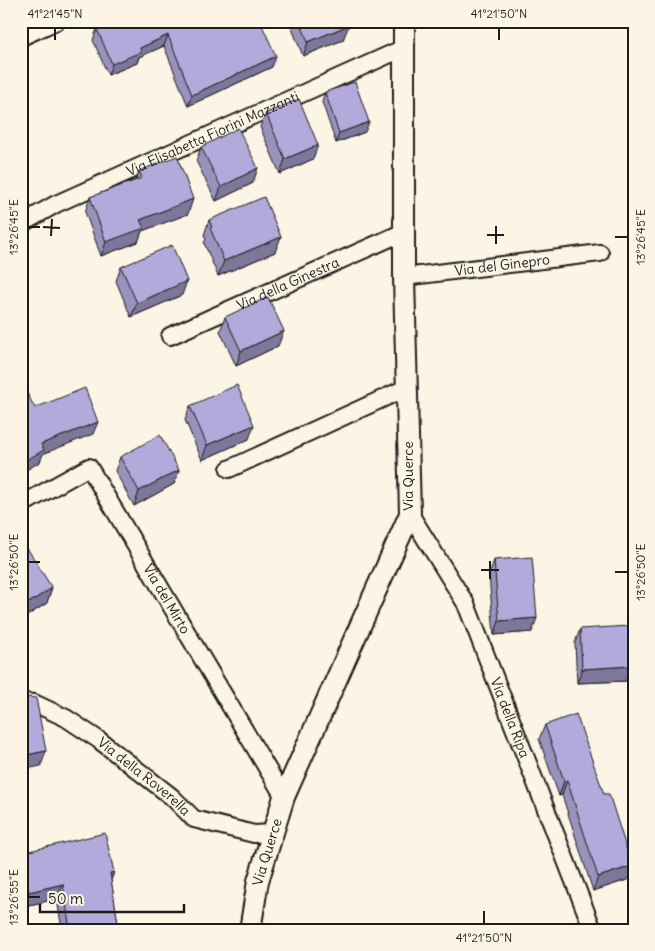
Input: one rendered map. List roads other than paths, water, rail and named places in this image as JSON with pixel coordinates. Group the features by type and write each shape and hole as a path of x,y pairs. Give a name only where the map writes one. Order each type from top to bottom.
{"street":[{"path":"21,37 57,21"},
{"name":"Via Querce","path":"250,930 258,881 284,797 410,514 404,277 406,231 406,47 404,21"},
{"name":"Via Elisabetta Fiorini Mazzanti","path":"21,224 56,204 406,47"},
{"name":"Via della Ginestra","path":"170,336 406,231"},
{"name":"Via del Ginepro","path":"404,277 600,252"},
{"path":"229,469 406,388"},
{"name":"Via del Mirto","path":"21,505 90,467 284,797"},
{"name":"Via della Ripa","path":"410,514 466,604 593,930"},
{"name":"Via della Roverella","path":"21,702 34,703 58,714 99,740 172,797 194,819 254,834 272,833"}]}
